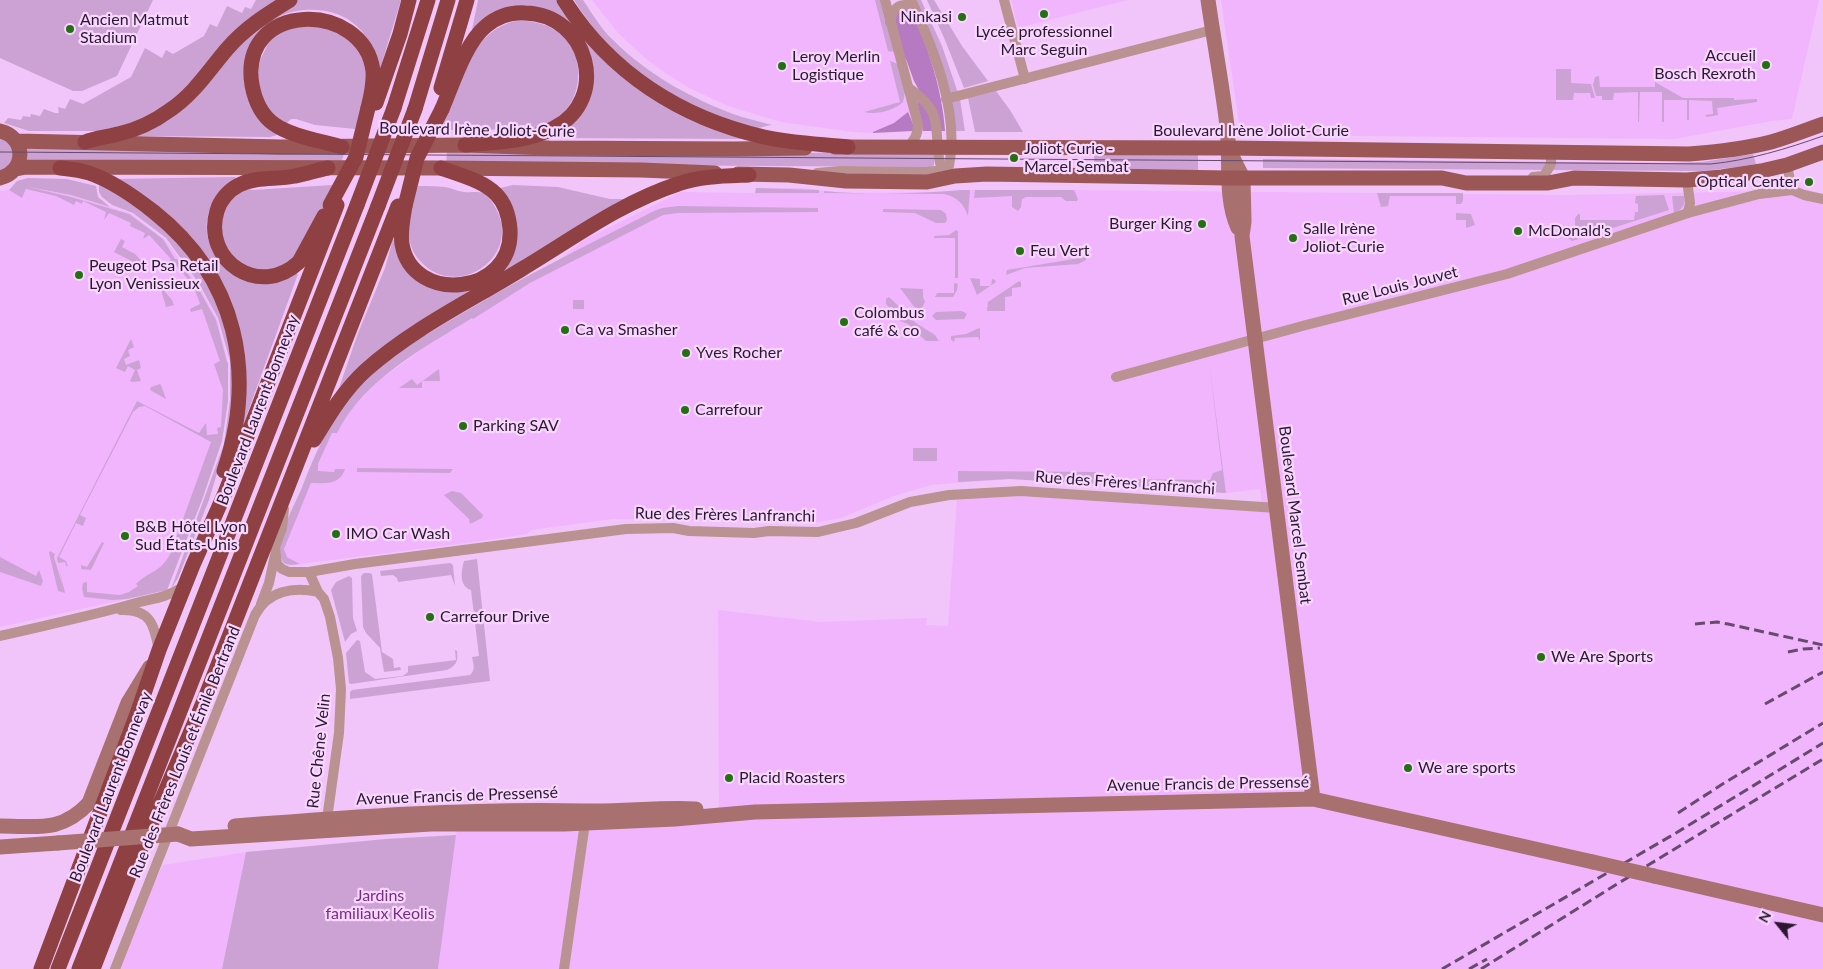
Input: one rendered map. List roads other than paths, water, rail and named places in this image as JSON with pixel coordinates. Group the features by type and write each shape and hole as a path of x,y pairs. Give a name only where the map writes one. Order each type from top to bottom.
{"highway":[{"path":"85,142 135,129 171,110 202,81 242,33 290,0"},
{"path":"41,969 137,714 159,650 184,586 225,493 334,205 356,157 371,108 387,73 409,0"},
{"name":"Boulevard Laurent Bonnevay","path":"58,969 357,206 394,108 428,0"},
{"path":"80,969 415,109 448,0"},
{"path":"438,109 467,0"},
{"path":"564,0 591,38 609,56 629,75 673,104 699,117 765,137 848,147"},
{"path":"92,969 129,876 203,703 294,471 402,206 417,158 438,109 470,47 485,27 496,19 519,12 541,14 563,26 576,40 584,56 586,81 580,104 569,118 556,128 544,133 465,145"},
{"path":"342,147 284,130 274,125 261,111 256,102 250,74 252,59 264,35 284,19 310,13 324,14 347,26 357,34 365,45 370,57 373,71 371,108"},
{"path":"60,168 88,173 101,178 133,197 161,218 176,231 198,256 215,281 228,310 236,343 239,399 228,458 198,554"},
{"path":"328,168 294,176 250,180 232,190 218,206 214,221 214,235 217,246 229,264 239,271 264,277 283,273 299,262 334,205"},
{"path":"402,206 402,244 407,257 415,269 431,280 457,285 470,284 490,274 504,256 510,234 510,220 502,201 483,185 441,168"},
{"path":"294,471 337,403 349,388 365,371 392,349 427,326 633,202 660,190 698,178 749,175"}],"main road":[{"name":"Boulevard Irène Joliot-Curie","path":"17,141 342,147 465,145 734,150 848,147 1228,148 1689,154 1727,151 1773,141 1823,124"},
{"path":"0,131 12,136 17,141 21,157 16,169 7,176 0,178"},
{"path":"1773,141 1787,165"},
{"path":"16,169 441,168 641,170 789,175 846,181 928,182 950,173 1236,178 1442,178 1466,183 1548,183 1574,178 1687,180 1722,177 1787,165 1823,152"}],"street":[{"path":"884,0 899,59 909,88 918,131 913,143 907,147"},
{"path":"1004,0 1026,79"},
{"name":"Boulevard Marcel Sembat","path":"1208,0 1227,126 1228,148 1244,222 1242,236 1313,799"},
{"path":"890,23 893,11 897,6 912,3 935,58 946,99 950,131 944,147"},
{"path":"946,99 1212,30"},
{"path":"909,88 923,99 934,113 950,173"},
{"path":"1442,178 1544,176 1551,164 1551,152"},
{"path":"1787,165 1792,190 1823,199"},
{"path":"1687,180 1690,203 1688,213"},
{"name":"Rue Louis Jouvet","path":"1116,377 1306,325 1507,274 1688,213 1759,194 1792,190"},
{"path":"275,555 277,540 282,528 286,491"},
{"name":"Rue des Frères Lanfranchi","path":"275,555 277,564 282,569 290,572 309,572 355,564 626,529 673,528 689,531 754,533 769,531 818,532 856,523 923,498 970,493 1034,491 1277,508"},
{"name":"Rue des Frères Louis et Émile Bertrand","path":"115,969 255,614 269,583 275,555"},
{"name":"Rue Chêne Velin","path":"309,572 318,592 324,599 335,636 341,689 339,733 328,824"},
{"path":"0,636 113,611 169,596 184,586"},
{"path":"260,605 273,595 290,589 306,589 318,592"},
{"path":"0,826 52,826 69,820 89,803 128,703 159,650 152,623 144,614 131,610 113,611"},
{"name":"Avenue Francis de Pressensé","path":"0,847 178,834 190,829 328,824 563,809 586,817 674,808 755,812 1313,799 1708,887 1823,915"},
{"path":"564,969 586,817"}],"tram line":[{"path":"0,152 1711,164 1740,160 1823,136"}],"railway":[{"path":"1695,624 1717,622 1823,645"},
{"path":"1788,652 1820,648"},
{"path":"1765,704 1823,672"},
{"path":"1678,813 1823,723"},
{"path":"1442,969 1676,833 1823,743"},
{"path":"1481,969 1823,759"},
{"path":"1469,969 1487,959"}],"place":[{"name":"Lycée professionnel Marc Seguin","path":"1044,14"},
{"name":"Ninkasi","path":"962,17"},
{"name":"Ancien Matmut Stadium","path":"70,29"},
{"name":"Accueil Bosch Rexroth","path":"1766,65"},
{"name":"Leroy Merlin Logistique","path":"782,66"},
{"name":"Joliot Curie - Marcel Sembat","path":"1014,158"},
{"name":"Optical Center","path":"1809,182"},
{"name":"Burger King","path":"1202,224"},
{"name":"McDonald's","path":"1518,231"},
{"name":"Salle Irène Joliot-Curie","path":"1293,238"},
{"name":"Feu Vert","path":"1020,251"},
{"name":"Peugeot Psa Retail Lyon Venissieux","path":"79,275"},
{"name":"Colombus café & co","path":"844,322"},
{"name":"Ca va Smasher","path":"565,330"},
{"name":"Yves Rocher","path":"686,353"},
{"name":"Carrefour","path":"685,410"},
{"name":"Parking SAV","path":"463,426"},
{"name":"IMO Car Wash","path":"336,534"},
{"name":"B&B Hôtel Lyon Sud États-Unis","path":"125,536"},
{"name":"Carrefour Drive","path":"430,617"},
{"name":"We Are Sports","path":"1541,657"},
{"name":"We are sports","path":"1408,768"},
{"name":"Placid Roasters","path":"729,778"}],"park label":[{"name":"Jardins familiaux Keolis","path":"380,905"}]}
